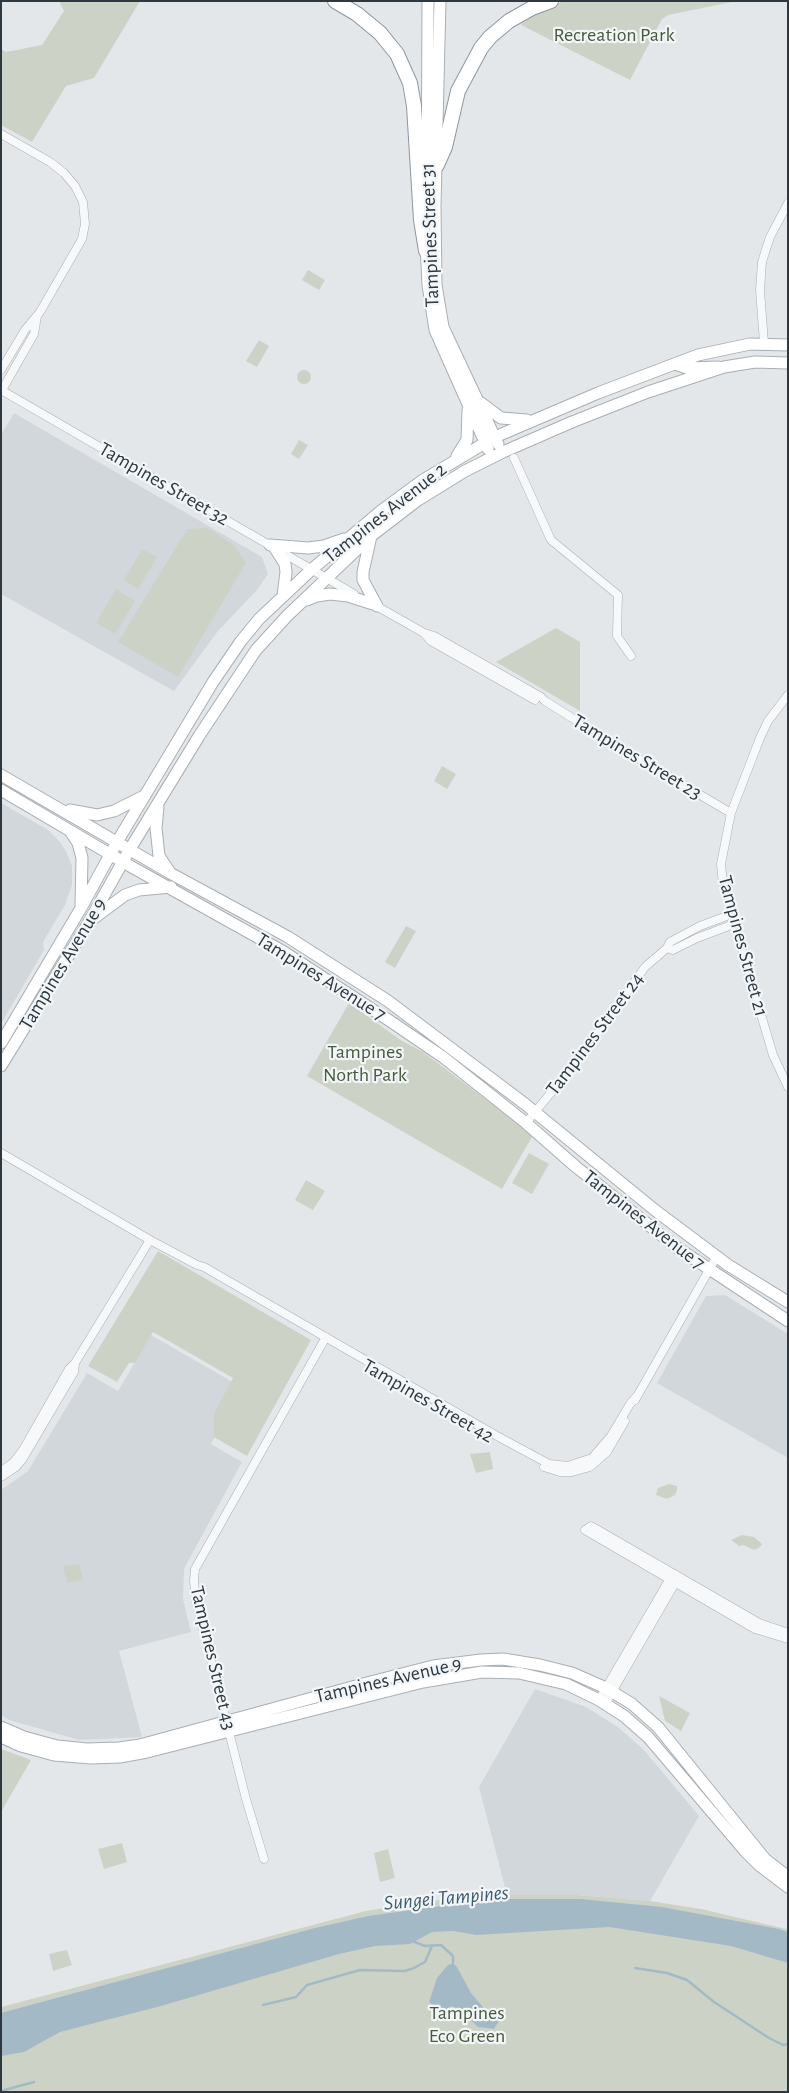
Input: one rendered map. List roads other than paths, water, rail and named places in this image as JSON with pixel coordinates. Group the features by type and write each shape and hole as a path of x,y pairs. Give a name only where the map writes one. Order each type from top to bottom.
{"highway":[{"path":"335,1 357,14 380,33 397,54 410,83 414,106 421,220 426,251"},
{"path":"437,165 445,147 458,91 481,48 490,37 509,22 532,8 551,1"}],"main road":[{"name":"Tampines Street 31","path":"428,1 426,251 429,295 435,330 490,440 492,457"},
{"name":"Tampines Street 31","path":"440,1 436,285 443,328 472,402"},
{"name":"Tampines Avenue 2","path":"110,854 212,682 240,640 259,619 311,570 403,494 453,460 490,440 534,420 698,355 750,344 788,345"},
{"name":"Tampines Avenue 2","path":"123,862 199,736 256,650 300,604 371,536 435,488 492,457 572,422 648,392 724,367 755,362 788,363"},
{"path":"675,364 687,368 724,367"},
{"path":"453,460 467,440 472,402 501,418 534,420"},
{"name":"Tampines Street 31","path":"490,440 503,452"},
{"path":"273,547 314,547 334,543 353,535"},
{"path":"371,536 364,566 363,580 375,605"},
{"path":"273,547 285,564 286,576 283,596"},
{"path":"300,604 317,596 330,594 348,596 375,605"},
{"name":"Tampines Avenue 7","path":"1,775 170,873 288,937 382,996 535,1112 656,1211 717,1256 788,1302"},
{"name":"Tampines Avenue 7","path":"1,790 325,977 443,1056 645,1223 708,1270 788,1321"},
{"path":"58,807 97,815 114,811 145,795"},
{"path":"158,805 156,828 159,856 170,873"},
{"path":"68,828 78,843 82,858 82,908"},
{"name":"Tampines Avenue 9","path":"1,1043 82,908 110,854"},
{"name":"Tampines Avenue 9","path":"1,1066 89,922 123,862"},
{"path":"89,922 125,895 139,890 172,887"},
{"name":"Tampines Avenue 9","path":"1,1737 40,1752 102,1758 135,1755 420,1669 481,1660 503,1659 540,1665 572,1673 632,1704 658,1727 765,1859 788,1877"},
{"name":"Tampines Avenue 9","path":"1,1727 24,1737 51,1745 100,1750 140,1745 423,1682 482,1672 519,1673 566,1684 602,1702 624,1716 648,1737 745,1851 788,1888"}],"street":[{"path":"1,134 50,162 64,173 75,186 83,202 85,224 82,238 38,316 25,330 1,370"},
{"path":"764,343 760,290 762,262 770,237 788,203"},
{"path":"1,390 34,334 38,316"},
{"name":"Tampines Street 32","path":"1,390 326,579"},
{"path":"514,458 551,540 618,595 617,636 631,656"},
{"name":"Tampines Street 23","path":"326,579 424,633 434,636 538,702 544,701 731,813"},
{"name":"Tampines Street 21","path":"788,695 768,721 731,813 721,864 734,924 774,1055 788,1087"},
{"name":"Tampines Street 24","path":"526,1123 582,1054 644,968 667,948 670,942 697,928 732,914"},
{"name":"Tampines Street 24","path":"667,948 673,950 697,938 734,924"},
{"name":"Tampines Street 42","path":"1,1153 202,1270 326,1339 542,1467 560,1472 583,1470 600,1459 616,1438 636,1396 717,1256"},
{"path":"1,1471 19,1455 68,1369 75,1363 150,1240"},
{"name":"Tampines Street 43","path":"264,1859 196,1601 195,1569 326,1339"},
{"path":"1,1477 16,1467 22,1460 74,1372 75,1363"},
{"path":"788,1634 759,1624 674,1577 586,1530 586,1528 591,1526 674,1577 755,1629 788,1639"},
{"path":"602,1702 674,1577"}],"water":[{"path":"493,1899 581,1899 662,1907 779,1929 788,1932 788,1963 731,1946 609,1927 476,1935 453,1931 432,1932 410,1944 375,1946 339,1954 161,2006 60,2032 24,2052 1,2056 1,2013 315,1928 368,1916"},
{"path":"453,1963 471,1993 488,2013 499,2021 494,2029 478,2027 461,2011 452,2006 445,2010 438,2009 429,2002 437,1978 448,1965"}],"waterway":[{"path":"412,1941 425,1946 441,1945 453,1956 453,1963"},
{"path":"263,2005 296,1997 307,1985 360,1970 405,1971 414,1968 425,1962 432,1946"},
{"path":"635,1968 667,1973 687,1980 714,2002 769,2038 783,2045 788,2044"},
{"path":"1,2091 34,2082"}],"park label":[{"name":"Recreation Park","path":"614,35"},
{"name":"Tampines North Park","path":"365,1064"},
{"name":"Tampines Eco Green","path":"467,2024"}],"water label":[{"name":"Sungei Tampines","path":"446,1898"}]}
